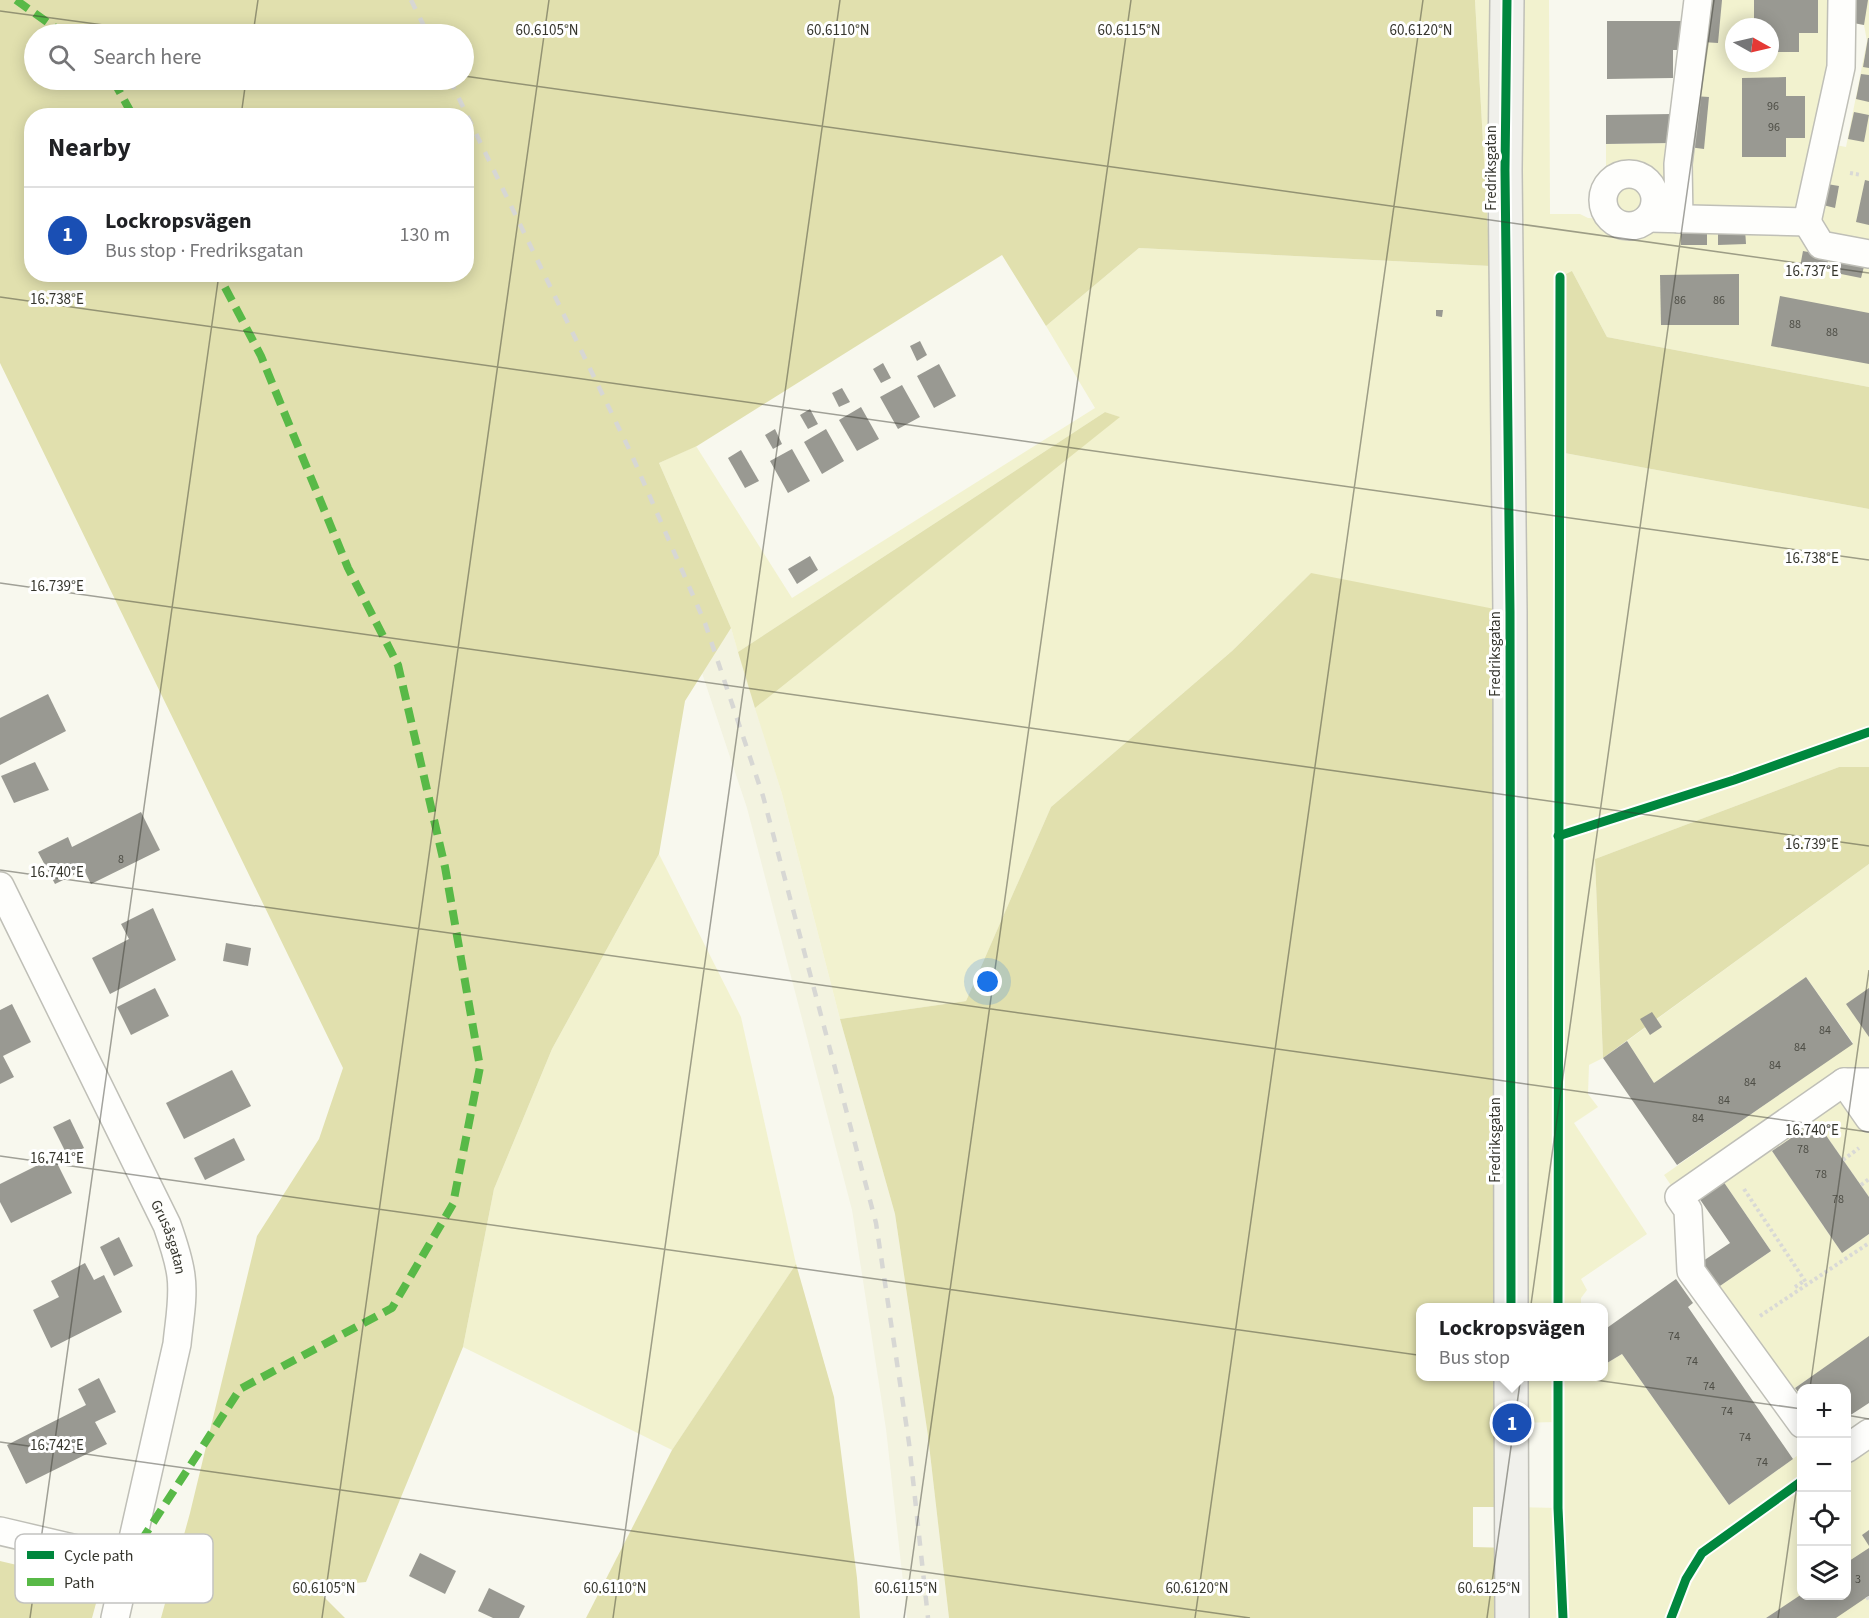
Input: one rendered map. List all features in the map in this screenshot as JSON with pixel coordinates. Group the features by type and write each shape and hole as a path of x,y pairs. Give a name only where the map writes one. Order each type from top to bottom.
{"street":[{"name":"Fredriksgatan","path":"1507,0 1505,170 1510,612 1511,1303"},
{"path":"1679,219 1678,164 1698,0"},
{"path":"1842,0 1841,68 1807,222 1821,245 1869,255"},
{"path":"1649,218 1654,211 1655,194 1646,179 1629,173 1612,179 1604,194 1605,211 1599,218 1625,227 1642,224 1649,218 1807,222"},
{"name":"Grusåsgatan","path":"0,886 167,1225 182,1278 177,1344 135,1534"},
{"path":"1797,1417 1691,1270 1689,1210 1679,1197 1728,1163 1856,1082 1869,1118"},
{"path":"1511,1381 1512,1618"},
{"path":"1851,1446 1869,1433"},
{"path":"0,1532 15,1535"},
{"name":"Grusåsgatan","path":"115,1618 119,1603"}],"path":[{"path":"1843,1160 1860,1147"},
{"path":"1728,1163 1806,1282"},
{"path":"1861,1185 1869,1179"},
{"path":"1736,1334 1806,1282 1869,1243"},
{"path":"1795,1287 1806,1282"}],"shaded area":[{"path":"465,90 469,90 648,438 731,628 782,794 840,1019 895,1214 928,1436 949,1618 907,1618 886,1429 852,1210 747,808 697,658 474,135 474,108 466,108"}],"green space":[{"path":"0,0 1475,0 1490,266 1139,248 1046,326 1002,255 697,446 659,463 731,628 685,701 659,854 552,1049 494,1189 463,1347 366,1582 314,1587 345,1618 161,1618 165,1603 213,1603 213,1534 184,1534 257,1236 319,1139 343,1068 0,363"},
{"path":"1475,0 1549,0 1550,214 1580,214 1588,218 1609,219 1604,199 1606,189 1612,180 1606,179 1606,144 1680,143 1698,0 1842,0 1825,143 1846,147 1867,41 1864,25 1848,22 1853,0 1869,0 1869,387 1607,337 1572,271 1559,452 1869,509 1869,767 1839,767 1595,859 1603,1058 1589,1065 1588,1094 1598,1107 1574,1123 1647,1234 1581,1279 1587,1290 1581,1298 1581,1303 1510,1303 1311,573 1232,651 1051,807 966,1001 840,1019 782,794 755,708 1119,417 1105,412 738,652 731,628 659,463 696,446 792,598 1095,408 1046,326 1139,248 1490,266","holes":["1678,178 1679,219 1654,211 1655,193 1646,180"]},
{"path":"1572,271 1607,337 1869,387 1869,509 1559,452 1560,277"},
{"path":"1105,412 1120,417 755,708 738,652"},
{"path":"1311,573 1510,612 1511,1303 1416,1303 1416,1381 1511,1381 1512,1507 1473,1507 1473,1547 1512,1548 1512,1618 949,1618 928,1436 895,1214 840,1019 966,1001 1051,807 1232,651"},
{"path":"1839,767 1869,767 1869,864 1603,1058 1595,859"},
{"path":"659,854 741,1017 796,1264 672,1450 463,1347 494,1189 552,1049"},
{"path":"1869,864 1869,1197 1816,1121 1772,1151 1842,1253 1869,1234 1869,1337 1801,1384 1797,1384 1795,1388 1797,1418 1708,1294 1771,1251 1716,1171 1679,1197 1664,1175 1853,1043 1806,977 1654,1083 1627,1041"},
{"path":"796,1264 834,1397 860,1618 586,1618 672,1450"},
{"path":"1622,1354 1729,1505 1797,1456 1797,1600 1851,1600 1851,1446 1869,1433 1869,1618 1512,1618 1512,1507 1558,1508 1558,1422 1512,1423 1511,1381 1608,1381 1608,1362"},
{"path":"0,1561 15,1565 15,1603 96,1603 92,1618 0,1618"}],"building":[{"path":"1706,0 1722,0 1718,43 1702,42"},
{"path":"1754,0 1818,0 1818,33 1799,33 1799,52 1779,52 1779,18 1754,18"},
{"path":"1853,0 1868,0 1864,25 1848,22"},
{"path":"1607,21 1685,21 1686,50 1673,50 1673,78 1607,79"},
{"path":"1869,38 1869,68 1863,67"},
{"path":"1861,74 1869,75 1869,102 1856,99"},
{"path":"1786,77 1786,96 1805,96 1805,138 1786,138 1786,157 1742,157 1742,78"},
{"path":"1694,96 1709,97 1704,149 1689,147"},
{"path":"1854,112 1869,115 1864,142 1848,139"},
{"path":"1672,114 1672,143 1606,144 1606,115"},
{"path":"1865,180 1869,181 1869,225 1856,222"},
{"path":"1827,184 1839,186 1835,208 1823,205"},
{"path":"1707,229 1707,245 1681,245 1681,230"},
{"path":"1718,229 1745,229 1746,244 1718,245"},
{"path":"1803,251 1829,256 1826,271 1800,267"},
{"path":"1839,258 1865,263 1861,278 1836,273"},
{"path":"1739,274 1739,325 1661,325 1660,275"},
{"path":"1780,296 1869,313 1869,364 1771,346"},
{"path":"1436,310 1443,310 1442,317 1436,316"},
{"path":"920,341 927,355 917,361 910,346"},
{"path":"883,363 891,378 881,383 873,369"},
{"path":"939,364 956,396 934,408 917,376"},
{"path":"902,385 920,417 898,429 880,397"},
{"path":"842,388 850,402 839,407 832,393"},
{"path":"861,407 879,439 857,451 839,420"},
{"path":"810,409 818,424 808,429 800,415"},
{"path":"775,429 782,444 773,449 765,435"},
{"path":"826,429 844,461 822,474 804,442"},
{"path":"792,449 810,481 788,493 770,461"},
{"path":"741,450 759,481 745,488 728,458"},
{"path":"810,556 818,570 797,584 788,569"},
{"path":"48,694 66,731 0,765 0,718"},
{"path":"35,762 49,790 14,803 1,776"},
{"path":"141,812 160,850 91,884 84,870 55,884 38,852 68,837 72,847"},
{"path":"153,908 176,960 110,994 92,958 129,939 121,924"},
{"path":"226,943 251,948 248,966 223,961"},
{"path":"1806,977 1853,1044 1677,1165 1603,1058 1627,1041 1654,1083"},
{"path":"155,988 169,1016 131,1035 117,1007"},
{"path":"1869,988 1869,1037 1846,1004"},
{"path":"12,1004 31,1042 3,1056 14,1077 0,1084 0,1010"},
{"path":"1652,1012 1662,1027 1650,1035 1640,1019"},
{"path":"232,1070 251,1106 184,1139 166,1103"},
{"path":"70,1119 84,1148 67,1155 53,1127"},
{"path":"1816,1121 1869,1197 1869,1234 1842,1253 1772,1151"},
{"path":"234,1138 245,1160 205,1180 194,1158"},
{"path":"54,1157 72,1193 11,1223 0,1202 0,1184"},
{"path":"1723,1181 1771,1251 1717,1288 1700,1263 1730,1243 1699,1198"},
{"path":"119,1237 133,1266 114,1276 100,1247"},
{"path":"85,1263 94,1280 104,1275 122,1312 51,1348 33,1310 59,1297 51,1281"},
{"path":"1676,1279 1693,1303 1688,1307 1793,1459 1729,1505 1622,1354 1608,1362 1608,1327"},
{"path":"1869,1336 1869,1403 1851,1415 1851,1384 1801,1384"},
{"path":"99,1378 116,1412 95,1422 107,1444 26,1484 7,1445 86,1405 78,1389"},
{"path":"1869,1530 1869,1546 1862,1535"},
{"path":"1869,1548 1869,1596 1836,1618 1766,1618 1797,1597 1797,1600 1851,1600 1851,1560"},
{"path":"420,1553 456,1571 445,1594 409,1576"},
{"path":"489,1588 525,1606 519,1618 493,1618 478,1611"}],"railway":[{"path":"411,0 423,24"},
{"path":"455,90 464,108"},
{"path":"474,129 630,451 705,623 763,796 876,1223 909,1443 928,1618"}],"marked path":[{"path":"16,0 50,24"},
{"path":"119,90 129,108"},
{"path":"146,1534 240,1389 392,1308 453,1204 480,1067 445,867 398,665 348,568 261,356 222,282"}],"cycle path":[{"path":"1507,0 1505,170 1510,612 1511,1303"},
{"path":"1558,1303 1560,277"},
{"path":"1558,836 1734,780 1869,732"},
{"path":"1558,1381 1558,1508 1563,1618"},
{"path":"1671,1618 1686,1579 1702,1553 1797,1485"}],"place":[{"name":"Lockropsvägen","path":"1512,1423"}]}
